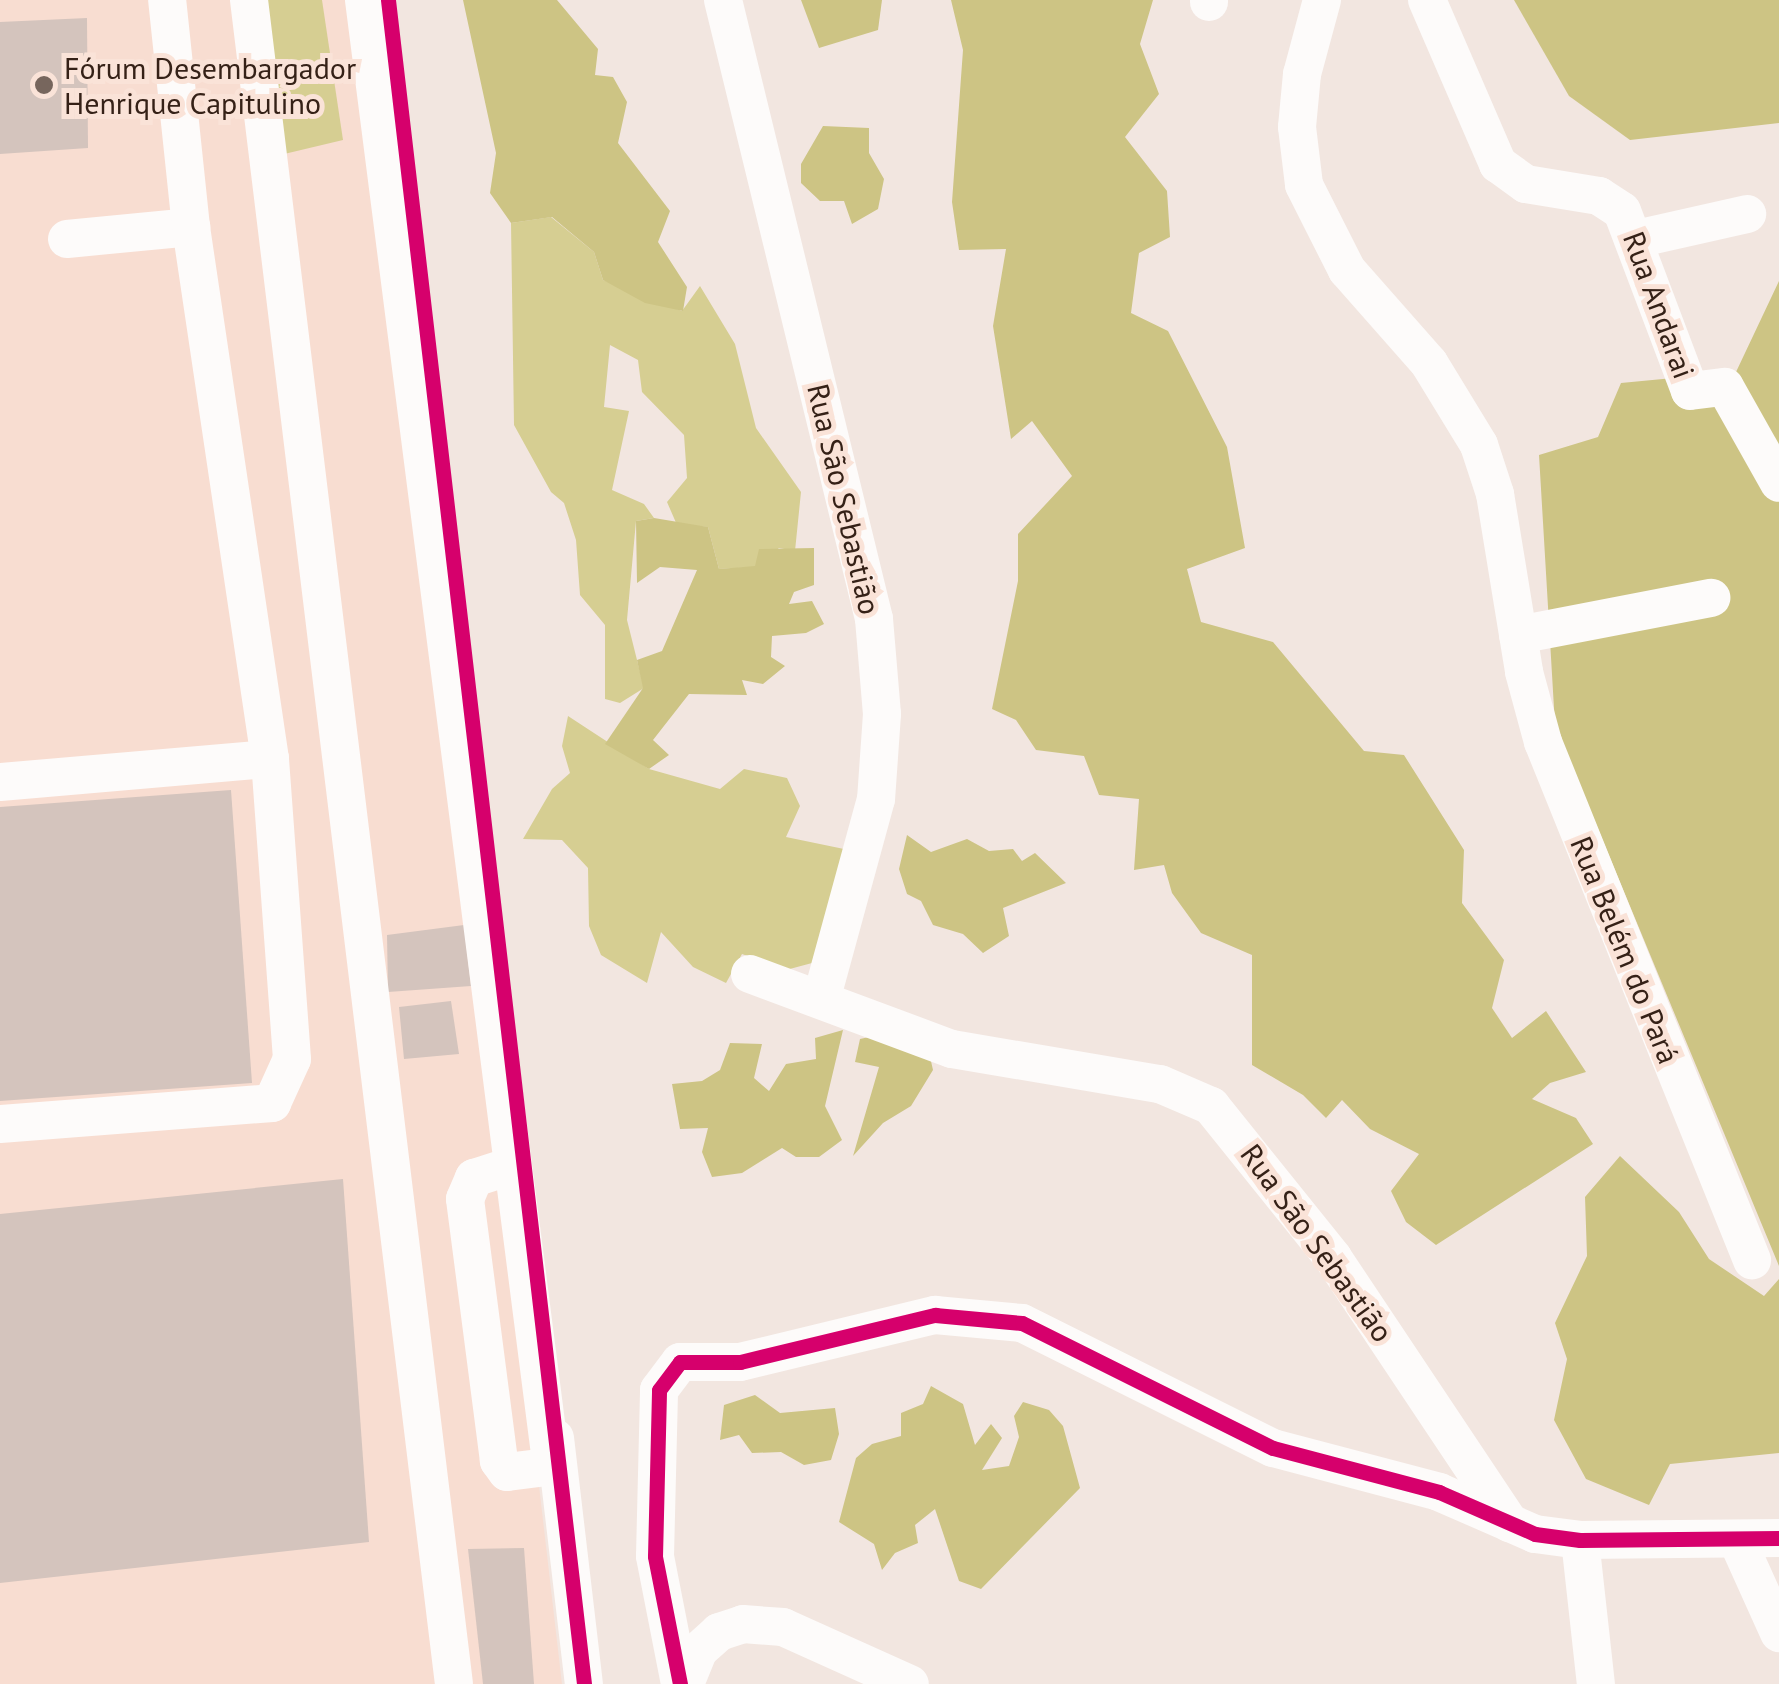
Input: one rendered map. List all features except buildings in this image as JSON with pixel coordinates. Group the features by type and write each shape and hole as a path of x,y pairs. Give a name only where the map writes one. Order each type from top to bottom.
{"street":[{"path":"0,1124 272,1103 292,1058 270,760 191,227 167,0"},
{"path":"249,0 454,1684"},
{"path":"364,0 532,1318 547,1467 502,1468 471,1254 467,1189 474,1178 511,1166"},
{"path":"388,0 584,1684"},
{"name":"Rua São Sebastião","path":"723,0 874,619 882,714 876,799 820,1000"},
{"name":"Rua Belém do Pará","path":"1322,0 1302,74 1297,127 1304,185 1347,270 1430,363 1474,435 1495,494 1518,634 1560,792 1752,1260"},
{"name":"Rua Andarai","path":"1427,0 1498,164 1526,184 1613,202 1636,239 1690,391 1724,386 1779,483"},
{"path":"1636,239 1747,214"},
{"path":"67,238 191,227"},
{"path":"1518,634 1711,598"},
{"path":"0,782 270,760"},
{"name":"Rua São Sebastião","path":"750,974 952,1050 1160,1084 1211,1106 1292,1200 1511,1524"},
{"path":"471,1254 521,1244"},
{"path":"682,1684 655,1556 659,1390 680,1362 740,1362 935,1315 1022,1323 1119,1366 1273,1448 1439,1492 1511,1524 1580,1540 1738,1542 1779,1538"},
{"path":"482,1330 532,1318"},
{"path":"1580,1540 1596,1684"},
{"path":"1738,1542 1779,1633"},
{"path":"682,1684 698,1651 719,1632 743,1624 783,1627 910,1684"}],"shaded area":[{"path":"0,0 367,0 562,1684 0,1684"},
{"path":"247,0 322,0 343,140 259,160"},
{"path":"463,0 557,0 598,49 595,75 613,77 627,102 618,143 670,211 658,242 687,287 683,311 645,303 603,280 594,252 552,217 511,223 490,193 496,153"},
{"path":"801,0 882,0 878,30 819,48"},
{"path":"951,0 1153,0 1140,44 1159,94 1125,137 1167,191 1170,237 1139,253 1131,313 1168,331 1227,447 1245,548 1187,569 1201,622 1273,642 1364,751 1404,755 1464,850 1462,903 1504,960 1492,1008 1512,1038 1546,1011 1586,1072 1550,1083 1532,1099 1576,1118 1593,1144 1436,1245 1406,1222 1391,1191 1419,1154 1370,1129 1342,1100 1326,1118 1303,1095 1252,1065 1252,955 1201,933 1172,893 1164,865 1134,870 1139,799 1099,795 1084,756 1036,750 1016,720 992,709 1018,581 1018,534 1072,476 1032,421 1011,439 993,326 1006,249 959,250 952,202 963,50"},
{"path":"1514,0 1779,0 1779,123 1630,140 1569,96"},
{"path":"823,126 869,128 869,153 884,179 878,209 852,224 844,201 820,201 801,183 801,164"},
{"path":"551,217 594,252 603,280 682,311 700,286 735,344 756,428 801,492 795,551 779,548 755,567 719,569 708,527 677,525 667,502 687,478 684,435 642,392 638,360 610,345 604,407 629,411 612,490 644,504 654,518 636,521 627,620 644,688 620,703 605,699 605,625 580,595 576,540 564,503 551,492 514,425 511,223"},
{"path":"1779,281 1779,1266 1555,725 1539,455 1598,437 1621,383 1736,372"},
{"path":"654,518 708,527 719,569 755,566 759,549 814,548 814,585 794,592 789,604 812,601 824,624 806,633 772,636 771,657 785,666 763,684 742,680 747,695 689,694 653,740 669,755 649,769 605,744 643,688 637,660 662,651 697,570 660,567 637,583 636,521"},
{"path":"568,716 649,769 720,789 744,769 787,778 800,806 786,837 844,849 812,963 786,970 742,954 726,983 693,967 661,932 647,983 601,955 589,926 588,868 562,840 523,839 552,789 570,773 562,746"},
{"path":"907,835 931,852 967,839 989,851 1013,849 1022,861 1035,853 1066,883 1003,908 1009,936 983,953 963,934 933,925 921,901 907,894 899,869"},
{"path":"843,1030 825,1106 842,1140 819,1157 796,1157 782,1148 742,1173 712,1177 702,1152 708,1128 680,1129 672,1084 702,1081 720,1070 730,1043 762,1044 754,1078 769,1091 786,1064 816,1059 815,1038"},
{"path":"887,1033 928,1048 933,1070 911,1106 883,1123 853,1156 879,1067 855,1062 860,1039"},
{"path":"1620,1156 1679,1212 1709,1259 1764,1296 1779,1279 1779,1453 1670,1464 1649,1505 1586,1479 1554,1420 1567,1359 1555,1323 1587,1256 1585,1197"},
{"path":"931,1386 963,1404 975,1445 991,1424 1002,1438 982,1470 1009,1466 1019,1437 1014,1416 1023,1402 1049,1410 1063,1426 1080,1488 981,1589 959,1581 935,1509 915,1525 918,1543 895,1553 882,1570 874,1544 839,1522 856,1458 872,1444 901,1436 901,1413 923,1404"},
{"path":"755,1395 780,1413 835,1408 839,1434 831,1460 804,1465 781,1452 752,1453 739,1435 720,1440 724,1405"}],"cycle path":[{"path":"388,0 584,1684"},
{"path":"680,1684 655,1556 659,1390 680,1362 740,1362 935,1315 1022,1323 1273,1448 1439,1492 1535,1534 1580,1540 1779,1538"}],"place":[{"name":"Fórum Desembargador Henrique Capitulino","path":"44,85"}]}
